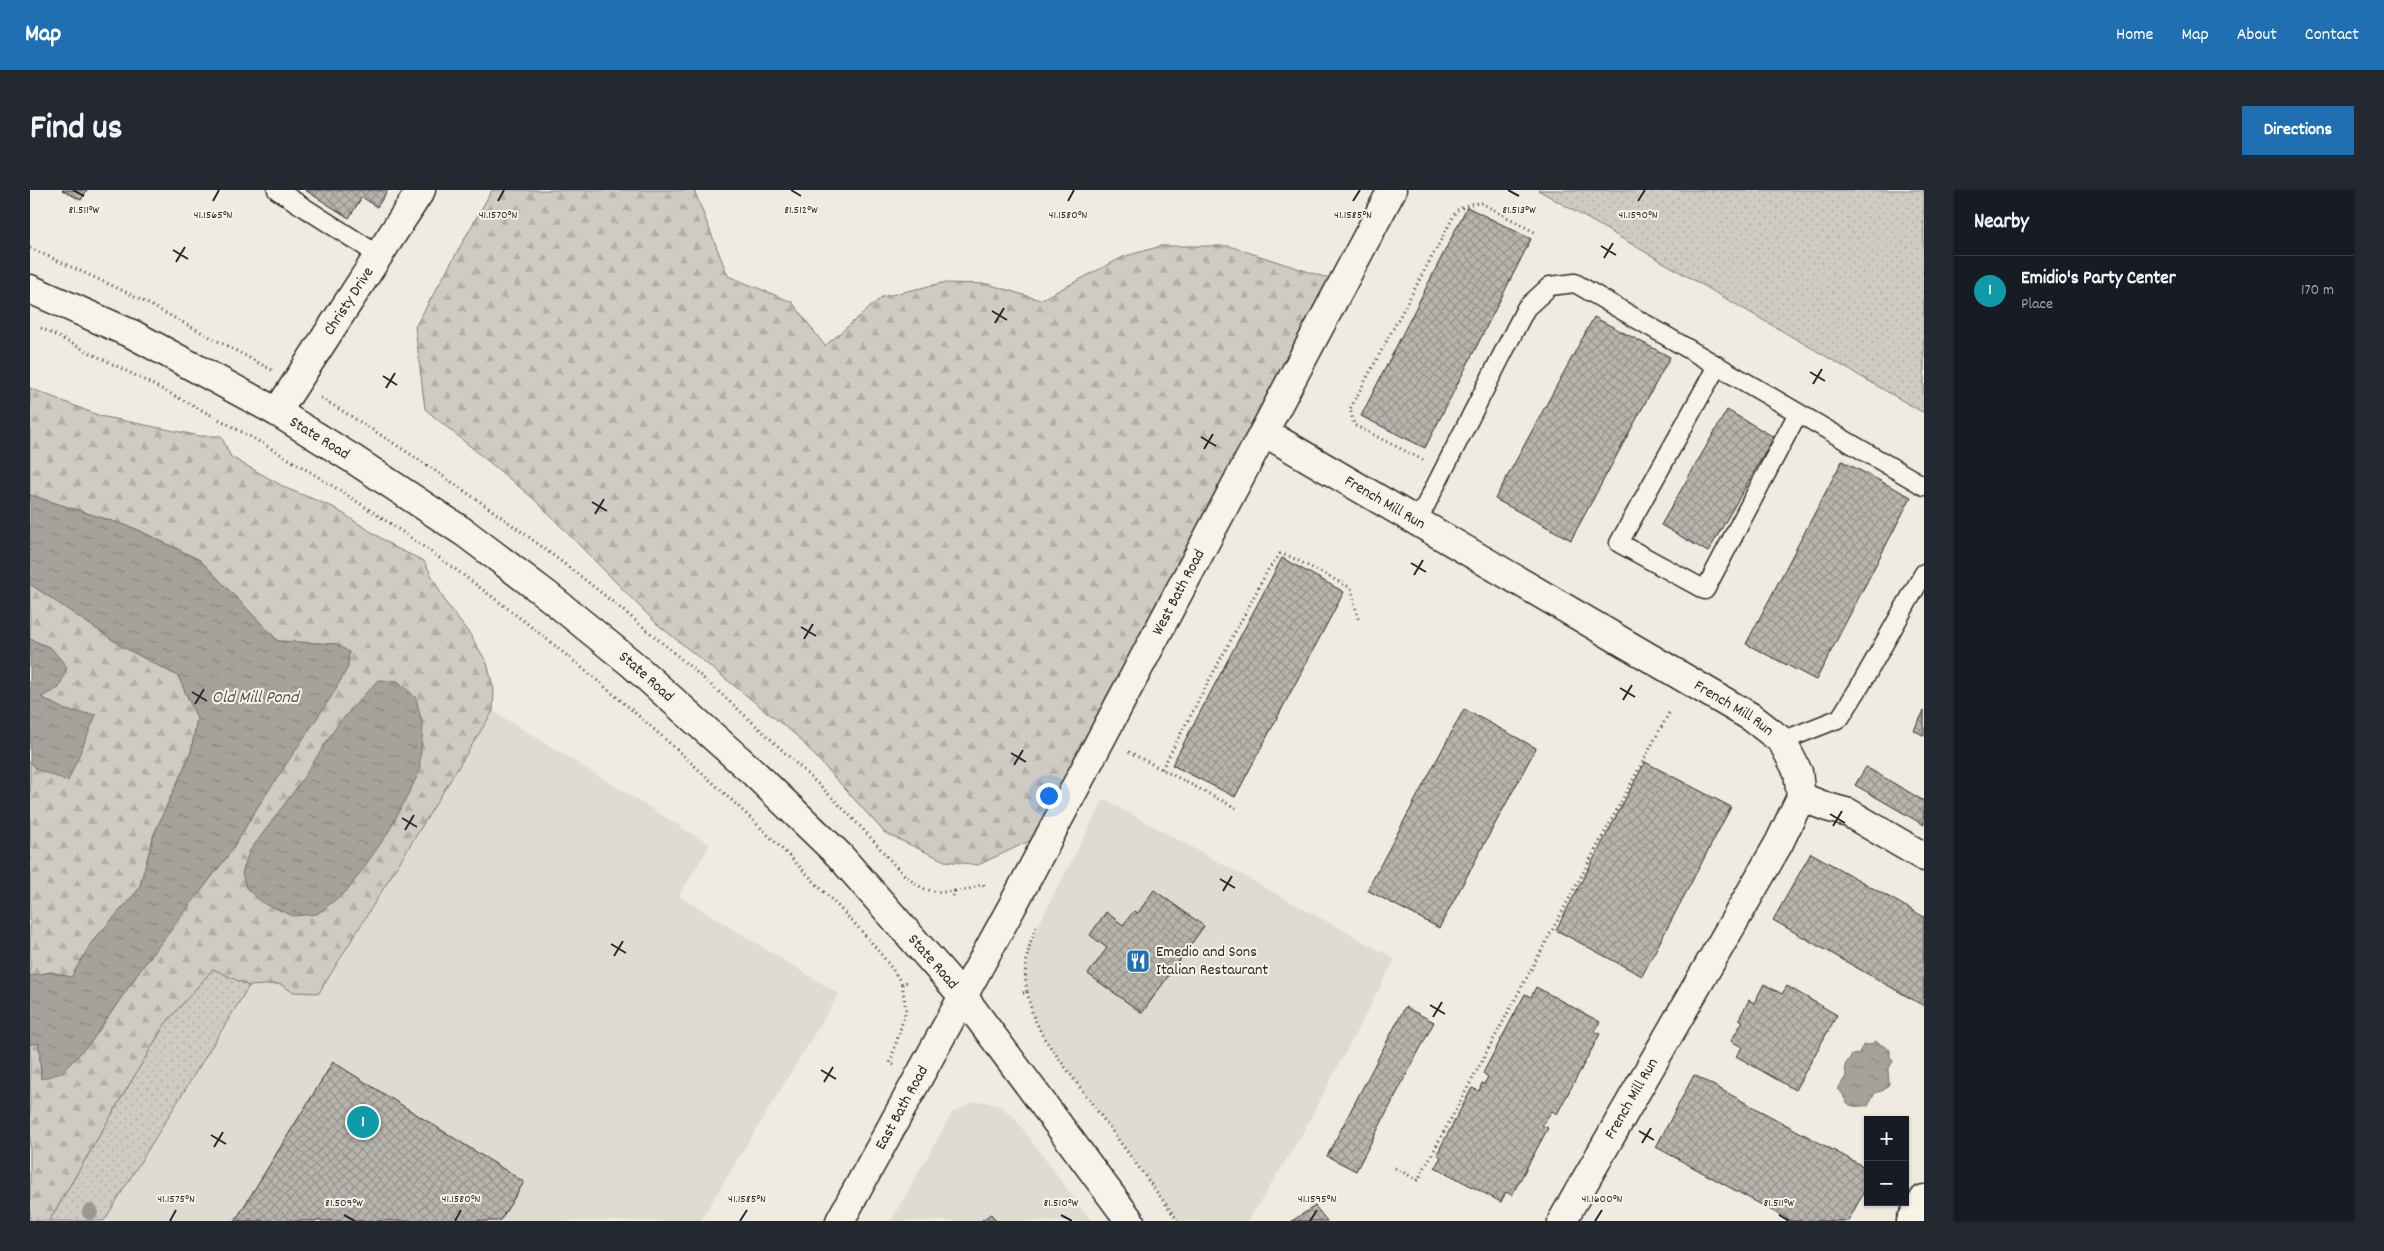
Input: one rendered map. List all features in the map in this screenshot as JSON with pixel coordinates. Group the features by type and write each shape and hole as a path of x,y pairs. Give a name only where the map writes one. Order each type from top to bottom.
{"street":[{"name":"Christy Drive","path":"277,412 380,256 421,190"},
{"name":"West Bath Road","path":"962,995 1014,903 1392,190"},
{"name":"State Road","path":"30,288 134,336 277,412 353,459 465,533 547,595 631,663 754,773 839,855 962,995 1130,1221"},
{"name":"French Mill Run","path":"1264,432 1752,717 1782,741 1798,772 1801,797 1779,843 1562,1221"},
{"path":"1801,797 1849,813 1924,857"},
{"name":"East Bath Road","path":"840,1221 962,995"},
{"path":"1911,1221 1924,1199"}],"lane":[{"path":"277,190 380,256"},
{"path":"1417,522 1526,308 1550,286 1575,283 1924,486"},
{"path":"1717,366 1619,543 1704,590 1798,413"},
{"path":"1782,741 1840,718 1924,573"}],"path":[{"path":"1443,470 1354,425 1350,409 1457,210 1470,204 1482,204 1538,234"},
{"path":"39,327 199,408 267,447 449,564 524,621 668,740 760,826 861,930 889,963 902,984 906,1010 890,1063 896,1066"},
{"path":"1162,769 1268,570 1280,554 1289,556 1351,588 1359,622"},
{"path":"1396,1168 1418,1180 1670,712"},
{"path":"1129,752 1236,808"},
{"path":"953,896 955,891 966,890 983,884 986,888"},
{"path":"1037,925 1028,952 1025,993 1043,1037 1178,1221"},
{"path":"902,984 907,982"}],"shaded area":[{"path":"493,711 710,845 679,896 839,994 700,1221 104,1221 264,959 320,993"},
{"path":"1104,799 1395,959 1301,1136 1248,1221 1178,1221 1043,1037 1032,1013 1025,979 1028,952 1034,933"},
{"path":"973,1102 985,1102 999,1106 1013,1116 1091,1221 891,1221 952,1113"}],"green space":[{"path":"492,190 694,190 728,276 792,302 825,346 882,297 942,283 988,284 1040,300 1123,257 1161,246 1229,246 1343,283 1053,830 978,865 945,861 885,833 797,736 657,624 534,499 425,409 415,327"},
{"path":"1538,190 1924,190 1924,413"},
{"path":"30,388 100,416 200,436 221,436 231,457 288,489 333,507 396,548 424,561 446,603 471,636 487,663 494,690 493,711 319,993 293,992 280,984 249,986 213,969 165,1024 49,1221 30,1221 30,1044 39,1043 41,1078 91,1042 141,969 230,853 257,808 336,644 278,641 200,560 134,528 30,495"},
{"path":"30,584 123,647 178,676 197,718 191,752 154,834 139,889 92,942 71,977 51,972 30,976 30,762 38,770 96,715 65,710 40,697 51,648 30,639"},
{"path":"213,968 249,986 104,1221 49,1221 165,1024"}],"water":[{"name":"Old Mill Pond","path":"30,495 134,528 200,560 278,641 336,644 349,652 348,667 333,694 257,808 230,853 141,969 91,1042 61,1073 41,1079 39,1043 30,1044 30,976 51,972 71,977 92,942 139,889 154,834 191,752 197,718 178,676 123,647 30,584"},
{"path":"30,639 51,648 67,667 59,688 41,697 65,710 96,715 68,781 38,770 30,762"},
{"path":"378,680 398,681 416,698 423,727 419,773 388,833 348,890 317,914 293,916 263,903 246,888 242,873 249,852 300,783 338,724"},
{"path":"1875,1041 1890,1050 1890,1057 1893,1061 1888,1070 1889,1084 1884,1090 1875,1093 1868,1106 1850,1105 1838,1089 1846,1076 1845,1065 1852,1055 1858,1054 1864,1044 1870,1045"}],"building":[{"path":"62,190 87,190 81,200"},
{"path":"305,190 388,190 377,207 362,197 349,218"},
{"path":"1467,207 1531,239 1425,448 1361,416"},
{"path":"1594,317 1670,357 1571,540 1495,499"},
{"path":"1727,410 1774,437 1708,552 1661,525"},
{"path":"1842,461 1911,497 1816,680 1746,644"},
{"path":"1282,558 1344,592 1235,797 1172,765"},
{"path":"1464,709 1536,748 1439,928 1367,890"},
{"path":"1924,711 1924,736 1914,730"},
{"path":"1645,762 1731,807 1642,976 1556,930"},
{"path":"1866,767 1924,801 1924,825 1855,785"},
{"path":"1811,853 1924,917 1924,1006 1773,920"},
{"name":"Emedio and Sons Italian Restaurant","path":"1154,890 1204,926 1142,1013 1088,974 1107,948 1090,935 1106,912 1123,925 1134,911 1138,913"},
{"path":"1764,984 1782,994 1787,986 1837,1015 1795,1090 1736,1056 1742,1047 1731,1041 1743,1021 1739,1019 1749,1000 1754,1003"},
{"path":"1536,987 1600,1022 1594,1031 1600,1034 1557,1114 1552,1111 1542,1125 1548,1128 1512,1195 1506,1192 1501,1202 1435,1167 1441,1157 1437,1154 1472,1088 1479,1091 1482,1083 1484,1084 1488,1077 1483,1073 1525,994 1531,997"},
{"path":"1405,1007 1434,1022 1356,1171 1327,1156"},
{"path":"333,1062 524,1182 500,1221 235,1221"},
{"path":"1694,1075 1864,1167 1864,1192 1848,1221 1791,1221 1656,1147"},
{"path":"1315,1206 1327,1221 1292,1221"},
{"path":"991,1214 996,1221 981,1221"}],"place":[{"name":"Emedio and Sons Italian Restaurant","path":"1138,961"},
{"name":"Emidio's Party Center","path":"363,1122"}]}
